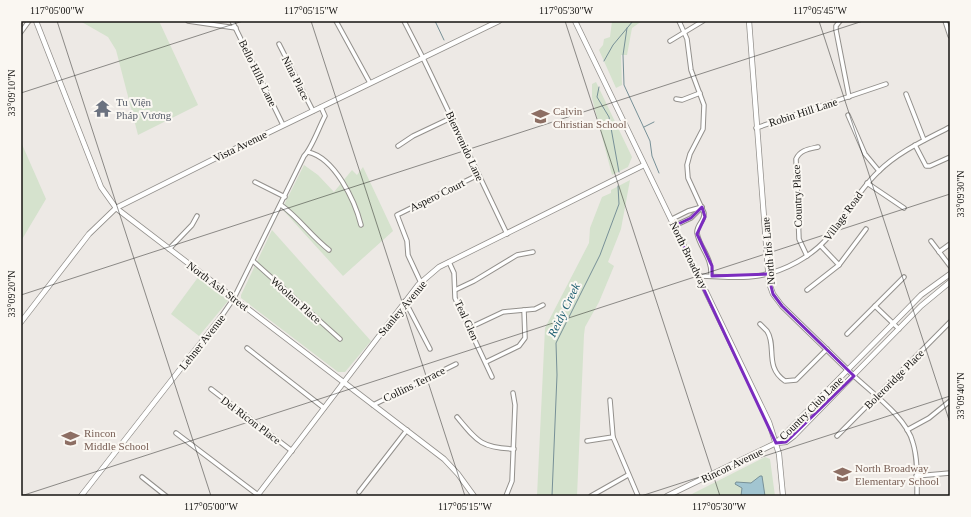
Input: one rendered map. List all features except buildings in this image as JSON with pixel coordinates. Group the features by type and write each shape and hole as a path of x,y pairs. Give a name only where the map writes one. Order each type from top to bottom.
{"street":[{"path":"21,32 29,21"},
{"name":"North Ash Street","path":"36,21 101,187 116,208 444,459 458,474 474,496"},
{"path":"188,21 236,28"},
{"name":"Bello Hills Lane","path":"232,21 283,125"},
{"path":"336,21 370,83"},
{"name":"Bienvenido Lane","path":"404,21 507,234"},
{"name":"Vista Avenue","path":"21,322 89,234 116,208 283,125 499,21"},
{"name":"North Broadway","path":"575,21 769,422 779,454 783,496"},
{"path":"679,21 688,46 691,70 704,105 704,123 700,136 688,159 687,172 702,207 705,218 698,228 697,234 711,262 711,276"},
{"path":"670,41 703,21"},
{"name":"North Iris Lane","path":"749,21 756,128 762,174 768,274 773,294 782,306 898,418 907,430 914,444 917,496"},
{"name":"Robin Hill Lane","path":"840,21 836,26 836,30 850,97"},
{"path":"945,21 950,36"},
{"name":"Nina Place","path":"279,44 313,111"},
{"name":"Robin Hill Lane","path":"756,128 886,84"},
{"path":"676,99 682,100 700,93"},
{"path":"906,94 924,140"},
{"name":"Lehner Avenue","path":"81,496 221,317 234,298 325,116 321,107"},
{"path":"848,115 865,154 879,170"},
{"path":"398,146 413,136 451,118"},
{"name":"Village Road","path":"699,276 756,277 768,274 807,256 821,246 867,183 879,170 915,144 950,127"},
{"path":"915,144 926,166 930,166 950,157"},
{"name":"Country Place","path":"807,256 799,239 796,159 798,154 803,151 818,147"},
{"path":"308,152 315,155 327,164 342,180 357,208 361,225"},
{"name":"Stanley Avenue","path":"257,496 405,301 421,283 439,267 644,165"},
{"name":"Aspero Court","path":"421,283 408,255 407,241 397,215 478,175"},
{"path":"255,182 285,197"},
{"path":"867,183 904,208"},
{"path":"281,205 291,212 315,239 329,250"},
{"path":"672,220 688,211 702,207"},
{"path":"674,226 691,218 702,207"},
{"path":"168,249 192,225 197,216"},
{"path":"807,290 839,265 866,229"},
{"path":"931,241 950,266"},
{"path":"939,252 950,244"},
{"path":"821,246 839,265"},
{"path":"455,290 474,281 517,256 533,252"},
{"name":"Woolem Place","path":"253,261 340,339"},
{"name":"Teal Glen","path":"449,262 454,273 455,298 492,376"},
{"name":"Country Club Lane","path":"776,443 921,295 950,274"},
{"path":"847,334 904,276"},
{"name":"Country Club Lane","path":"776,443 786,442 794,436 934,294 950,282"},
{"path":"405,301 430,349"},
{"path":"470,328 503,312 524,310 543,305"},
{"path":"875,306 899,329"},
{"path":"486,362 519,346 523,342 525,338 524,310"},
{"name":"Boleroridge Place","path":"838,436 950,322"},
{"path":"760,324 767,332 770,356 775,370 785,381 796,380 827,349"},
{"path":"247,348 324,408"},
{"name":"Collins Terrace","path":"373,405 456,364"},
{"name":"Del Ricon Place","path":"211,389 292,451"},
{"path":"506,496 512,481 515,426 515,405 513,393"},
{"path":"610,400 613,437 638,496"},
{"path":"907,430 929,418 950,401"},
{"path":"457,417 480,442 496,448 514,449"},
{"path":"359,492 407,430"},
{"path":"176,433 257,496"},
{"path":"587,441 613,437"},
{"name":"Rincon Avenue","path":"667,496 776,443"},
{"path":"916,476 950,473"},
{"path":"591,496 628,474"},
{"path":"142,477 166,496"}],"highlighted area":[{"path":"702,207 705,217 697,234 712,266 712,276 768,274 773,294 782,306 854,376 786,442 776,443 674,226 691,218"}],"green space":[{"path":"80,21 159,21 198,105 138,135 116,50 108,37"},
{"path":"612,21 642,21 632,28 627,55 621,55 622,85 616,88 599,50 603,45 604,39 610,37"},
{"path":"596,82 632,157 628,167 612,175 592,98 592,84"},
{"path":"21,142 46,199 21,241"},
{"path":"304,165 318,175 334,192 352,170 357,175 363,167 393,231 343,276 282,209"},
{"path":"630,180 621,229 608,262 614,266 599,302 585,327 577,496 537,496 545,328 589,243 590,228 602,197 611,193 611,190"},
{"path":"272,230 371,341 345,372 338,372 241,298 241,295"},
{"path":"199,276 228,299 228,301 199,336 171,314"},
{"path":"765,457 770,459 775,496 688,496"}],"water":[{"path":"762,476 765,496 741,496 742,488 735,484 736,482 751,483"}],"waterway":[{"path":"435,21 444,40"},
{"name":"Reidy Creek","path":"604,61 613,45 633,21"},
{"path":"627,28 623,55 624,85 650,141 652,156 659,173"},
{"name":"Reidy Creek","path":"599,87 597,97 609,117 619,172"},
{"path":"644,127 654,122"},
{"name":"Reidy Creek","path":"552,496 557,375 556,343 600,255 619,204 618,186"}],"place":[{"name":"Tu Viện Pháp Vương","path":"103,108"},
{"name":"Calvin Christian School","path":"540,117"},
{"name":"Rincon Middle School","path":"71,439"},
{"name":"North Broadway Elementary School","path":"842,474"}]}
